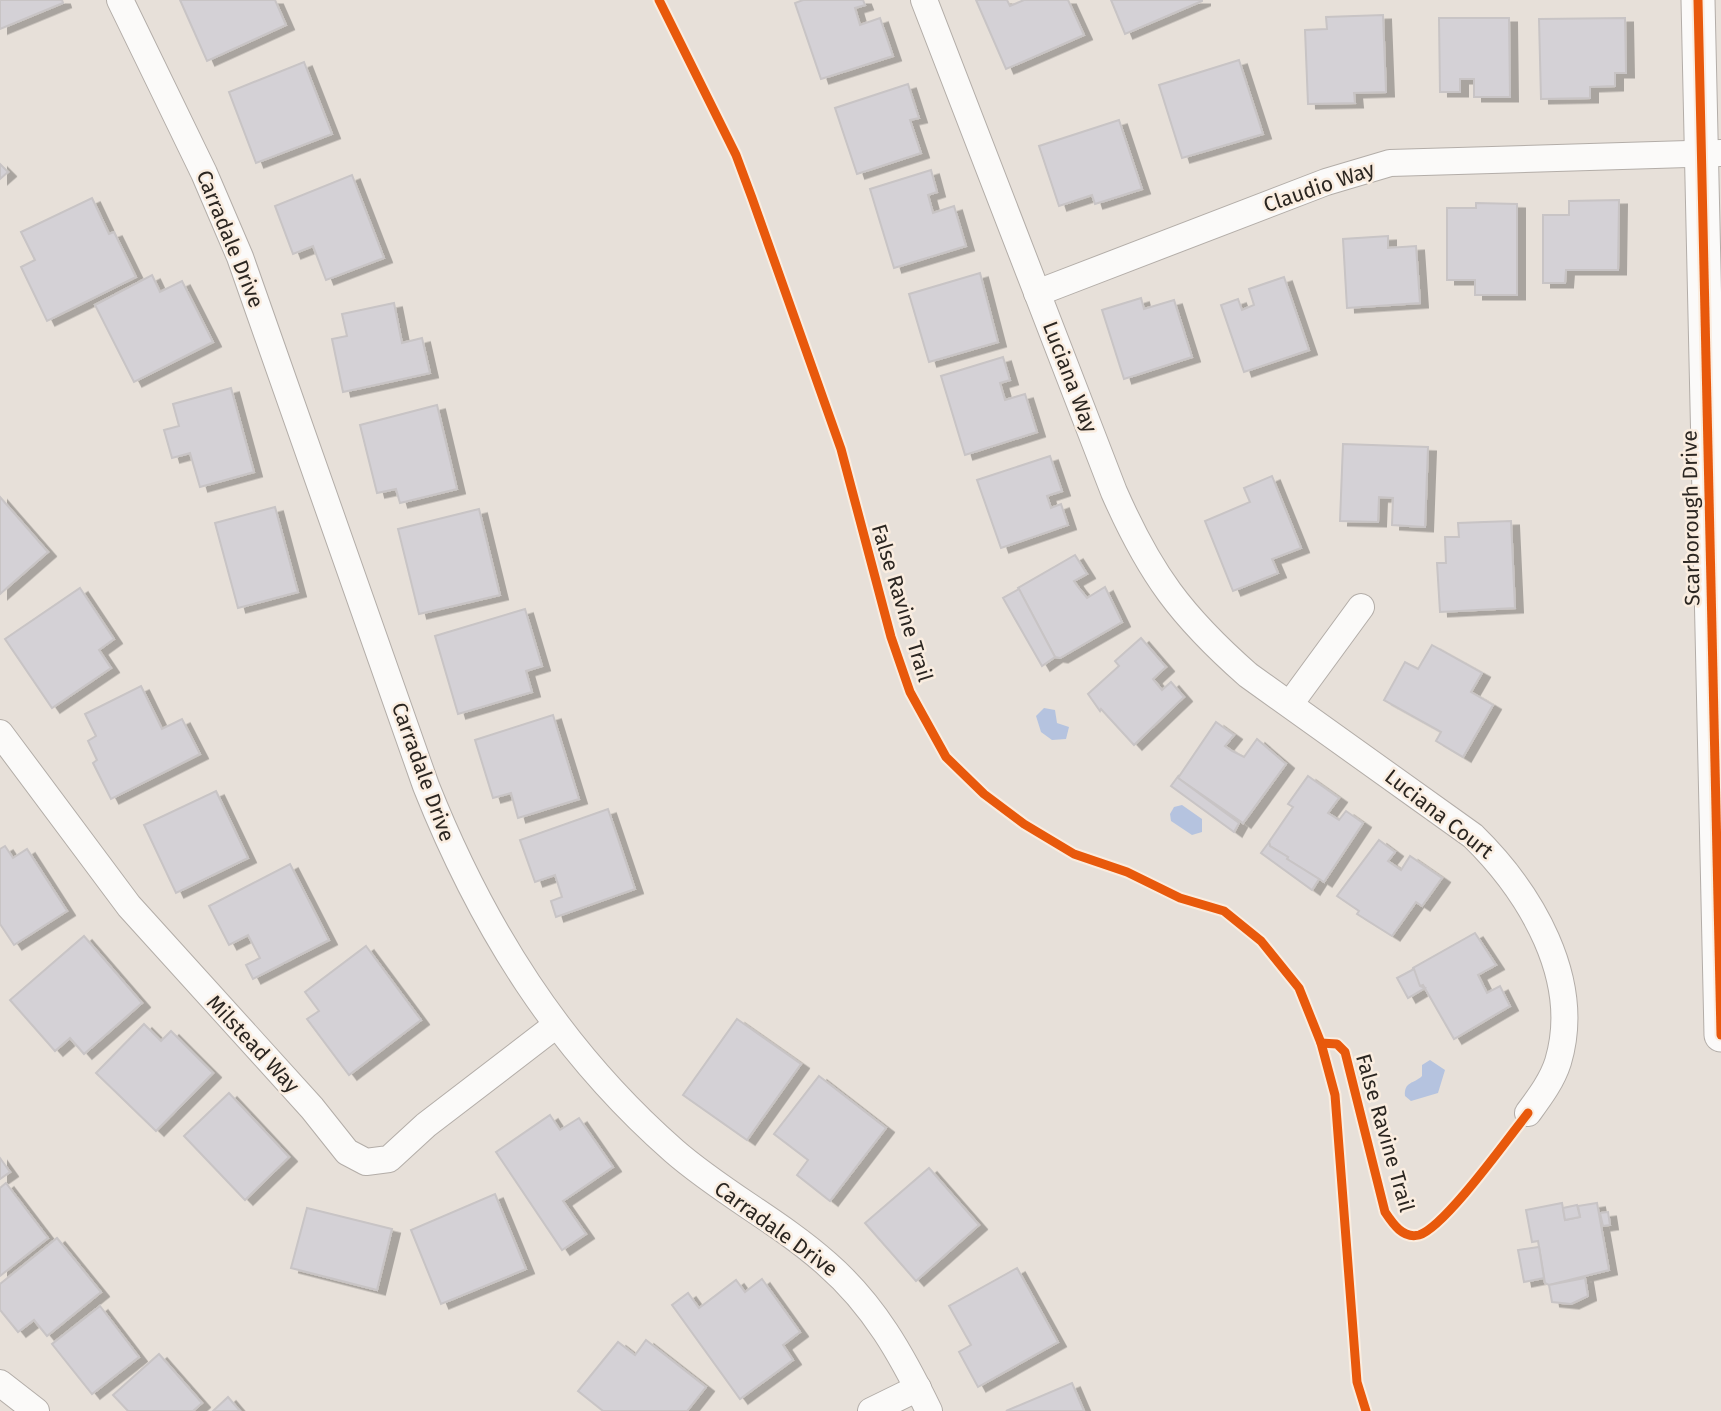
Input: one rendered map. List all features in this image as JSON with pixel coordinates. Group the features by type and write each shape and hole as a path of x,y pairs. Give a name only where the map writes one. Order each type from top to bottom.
{"street":[{"name":"Carradale Drive","path":"120,0 209,183 240,257 426,786 456,860 508,956 555,1026 622,1103 672,1149 723,1190 800,1242 845,1280 884,1327 923,1400"},
{"name":"Luciana Way","path":"924,0 1114,492 1146,561 1170,596 1220,650 1290,704"},
{"name":"Scarborough Drive","path":"1698,0 1711,154 1721,1035"},
{"name":"Claudio Way","path":"1037,293 1326,182 1390,163 1711,154"},
{"path":"1290,704 1361,607"},
{"name":"Luciana Court","path":"1290,704 1473,836 1496,859 1531,907 1554,960 1560,985 1562,1035 1558,1063 1546,1088 1528,1113"},
{"name":"Milstead Way","path":"0,733 129,906 312,1108 347,1152 366,1162 389,1159 426,1125 555,1026"},
{"path":"0,1383 36,1411"},
{"path":"871,1411 923,1400"}],"water":[{"path":"1044,708 1055,710 1057,723 1069,727 1066,739 1052,740 1041,732 1036,716"},
{"path":"1182,805 1202,819 1202,832 1192,835 1171,821 1170,814 1174,807"},
{"path":"1430,1060 1445,1070 1438,1093 1411,1101 1405,1096 1406,1088 1422,1076 1422,1065"}],"building":[{"path":"0,0 62,0 63,3 0,29"},
{"path":"180,0 275,0 286,25 207,61"},
{"path":"803,0 863,0 865,5 855,8 860,25 880,18 893,56 821,79 795,3"},
{"path":"976,0 1007,0 1010,6 1024,0 1068,0 1084,35 1006,69"},
{"path":"1111,0 1202,0 1202,1 1125,34"},
{"path":"1383,15 1386,92 1354,93 1355,103 1308,104 1305,30 1327,29 1326,17"},
{"path":"1439,18 1509,18 1510,97 1474,97 1474,79 1460,79 1460,92 1440,92"},
{"path":"1625,18 1626,73 1615,73 1615,86 1590,87 1590,98 1541,99 1539,19"},
{"path":"1239,60 1263,134 1182,158 1159,85"},
{"path":"304,62 332,134 256,163 229,92"},
{"path":"908,84 919,118 910,120 921,153 857,174 835,108"},
{"path":"1119,120 1142,189 1095,204 1092,195 1059,206 1039,146"},
{"path":"0,164 8,172 0,179"},
{"path":"931,170 937,192 928,195 933,213 954,206 966,246 894,268 870,189"},
{"path":"352,175 384,258 326,280 313,246 293,254 275,206"},
{"path":"92,198 109,234 114,232 136,277 47,321 21,267 35,260 21,232"},
{"path":"1619,200 1618,270 1566,270 1565,283 1543,283 1543,215 1569,215 1569,201"},
{"path":"1476,203 1517,204 1517,295 1475,295 1475,280 1447,280 1447,208 1476,208"},
{"path":"1388,236 1388,248 1416,246 1420,303 1347,308 1343,239"},
{"path":"980,273 998,342 929,362 909,294"},
{"path":"152,275 160,292 182,281 213,342 134,382 95,305"},
{"path":"1284,277 1309,350 1244,372 1221,305 1238,299 1242,310 1254,305 1249,289"},
{"path":"1141,298 1144,309 1174,300 1192,357 1124,379 1102,310"},
{"path":"394,303 402,343 422,338 430,373 343,392 332,339 347,336 342,314"},
{"path":"1003,357 1010,380 1000,383 1005,400 1025,394 1037,432 965,455 941,376"},
{"path":"231,388 254,472 200,487 190,453 172,458 164,430 179,426 173,404"},
{"path":"437,405 457,489 400,503 396,489 377,493 360,425"},
{"path":"1343,444 1428,447 1425,527 1392,525 1393,498 1379,497 1378,522 1340,521"},
{"path":"1050,456 1062,491 1047,496 1051,508 1061,504 1068,525 1001,548 977,480"},
{"path":"1272,476 1301,548 1272,559 1278,573 1233,591 1205,521 1250,502 1244,488"},
{"path":"0,497 48,552 0,594"},
{"path":"275,507 298,592 238,608 215,523"},
{"path":"479,509 500,595 419,614 398,529"},
{"path":"1511,521 1515,608 1440,612 1437,563 1446,563 1445,537 1459,537 1458,523"},
{"path":"1075,555 1087,574 1074,581 1078,587 1087,598 1105,587 1122,622 1060,658 1055,657 1018,588"},
{"path":"80,588 114,639 99,650 111,668 52,708 5,639"},
{"path":"1019,589 1055,657 1042,666 1003,598"},
{"path":"525,609 542,666 526,671 532,692 458,714 435,636"},
{"path":"1141,638 1166,667 1153,679 1162,690 1171,682 1184,697 1134,745 1101,709 1100,711 1088,694 1119,666 1115,661"},
{"path":"1432,645 1482,673 1471,692 1493,705 1463,757 1436,741 1441,732 1384,700 1405,662 1418,669"},
{"path":"141,686 162,729 182,719 200,754 111,799 93,763 97,760 88,741 96,736 85,714"},
{"path":"553,715 579,799 518,818 511,793 493,798 475,740"},
{"path":"1216,722 1234,735 1225,746 1232,751 1244,757 1257,739 1286,764 1243,823 1178,778"},
{"path":"1179,775 1178,778 1239,823 1234,832 1171,786"},
{"path":"1308,776 1339,798 1328,813 1339,820 1346,811 1363,823 1324,882 1287,859 1288,857 1270,846 1269,842 1293,807 1288,804"},
{"path":"216,791 248,858 176,893 144,825"},
{"path":"608,809 635,889 556,917 551,901 562,897 555,875 535,882 520,840"},
{"path":"1379,840 1395,852 1388,861 1401,870 1410,856 1442,878 1422,906 1416,902 1392,936 1357,914 1359,911 1337,896"},
{"path":"1269,842 1270,846 1288,857 1287,859 1319,879 1312,890 1261,853"},
{"path":"5,846 13,858 27,849 67,911 14,945 0,924 0,849"},
{"path":"290,864 329,940 253,979 246,965 260,958 248,935 229,945 209,906"},
{"path":"1475,933 1496,965 1478,975 1487,993 1500,986 1510,1006 1454,1039 1423,985 1420,986 1412,972 1413,968"},
{"path":"84,936 142,1003 84,1054 70,1038 55,1051 10,1000"},
{"path":"366,946 421,1020 349,1075 307,1019 319,1011 305,992"},
{"path":"1414,969 1420,986 1425,988 1408,998 1397,978"},
{"path":"737,1019 801,1064 747,1140 683,1095"},
{"path":"144,1024 161,1041 171,1031 213,1073 156,1131 96,1073"},
{"path":"819,1076 886,1128 830,1201 797,1175 808,1160 774,1134"},
{"path":"229,1093 289,1157 245,1200 184,1136"},
{"path":"550,1115 560,1130 579,1118 613,1167 563,1201 586,1234 562,1250 496,1152"},
{"path":"0,1158 10,1172 0,1179"},
{"path":"929,1168 979,1225 916,1281 865,1223"},
{"path":"6,1183 48,1238 0,1276 0,1188"},
{"path":"495,1194 526,1269 441,1304 411,1230"},
{"path":"1562,1203 1565,1220 1580,1217 1578,1206 1597,1203 1609,1270 1549,1285 1545,1283 1538,1241 1532,1242 1526,1210"},
{"path":"1577,1205 1580,1217 1565,1220 1563,1208"},
{"path":"307,1208 392,1229 377,1290 291,1268"},
{"path":"1608,1212 1610,1225 1603,1226 1600,1213"},
{"path":"57,1238 101,1292 47,1336 34,1320 18,1332 0,1310 0,1284"},
{"path":"1539,1247 1544,1278 1524,1282 1518,1250"},
{"path":"1017,1268 1058,1342 978,1387 959,1352 971,1345 949,1306"},
{"path":"1585,1278 1588,1296 1571,1304 1552,1302 1549,1285"},
{"path":"762,1279 800,1332 783,1345 793,1360 740,1399 672,1305 688,1293 699,1308 736,1280 745,1292"},
{"path":"100,1306 139,1357 92,1394 52,1344"},
{"path":"646,1340 706,1387 687,1411 603,1411 578,1391 618,1342 635,1355"},
{"path":"159,1354 202,1403 193,1411 128,1411 113,1395"},
{"path":"1072,1383 1084,1411 1006,1411"},
{"path":"228,1397 240,1411 213,1411"}],"cycle path":[{"name":"False Ravine Trail","path":"659,0 736,155 841,449 891,637 910,692 946,757 984,794 1024,824 1074,854 1127,872 1180,898 1224,911 1261,941 1299,988 1321,1043 1335,1095 1357,1382 1366,1411"},
{"path":"1698,0 1721,1035"},
{"name":"False Ravine Trail","path":"1321,1043 1337,1044 1345,1052 1385,1212 1395,1226 1408,1235 1419,1235 1444,1216 1528,1113"}]}
